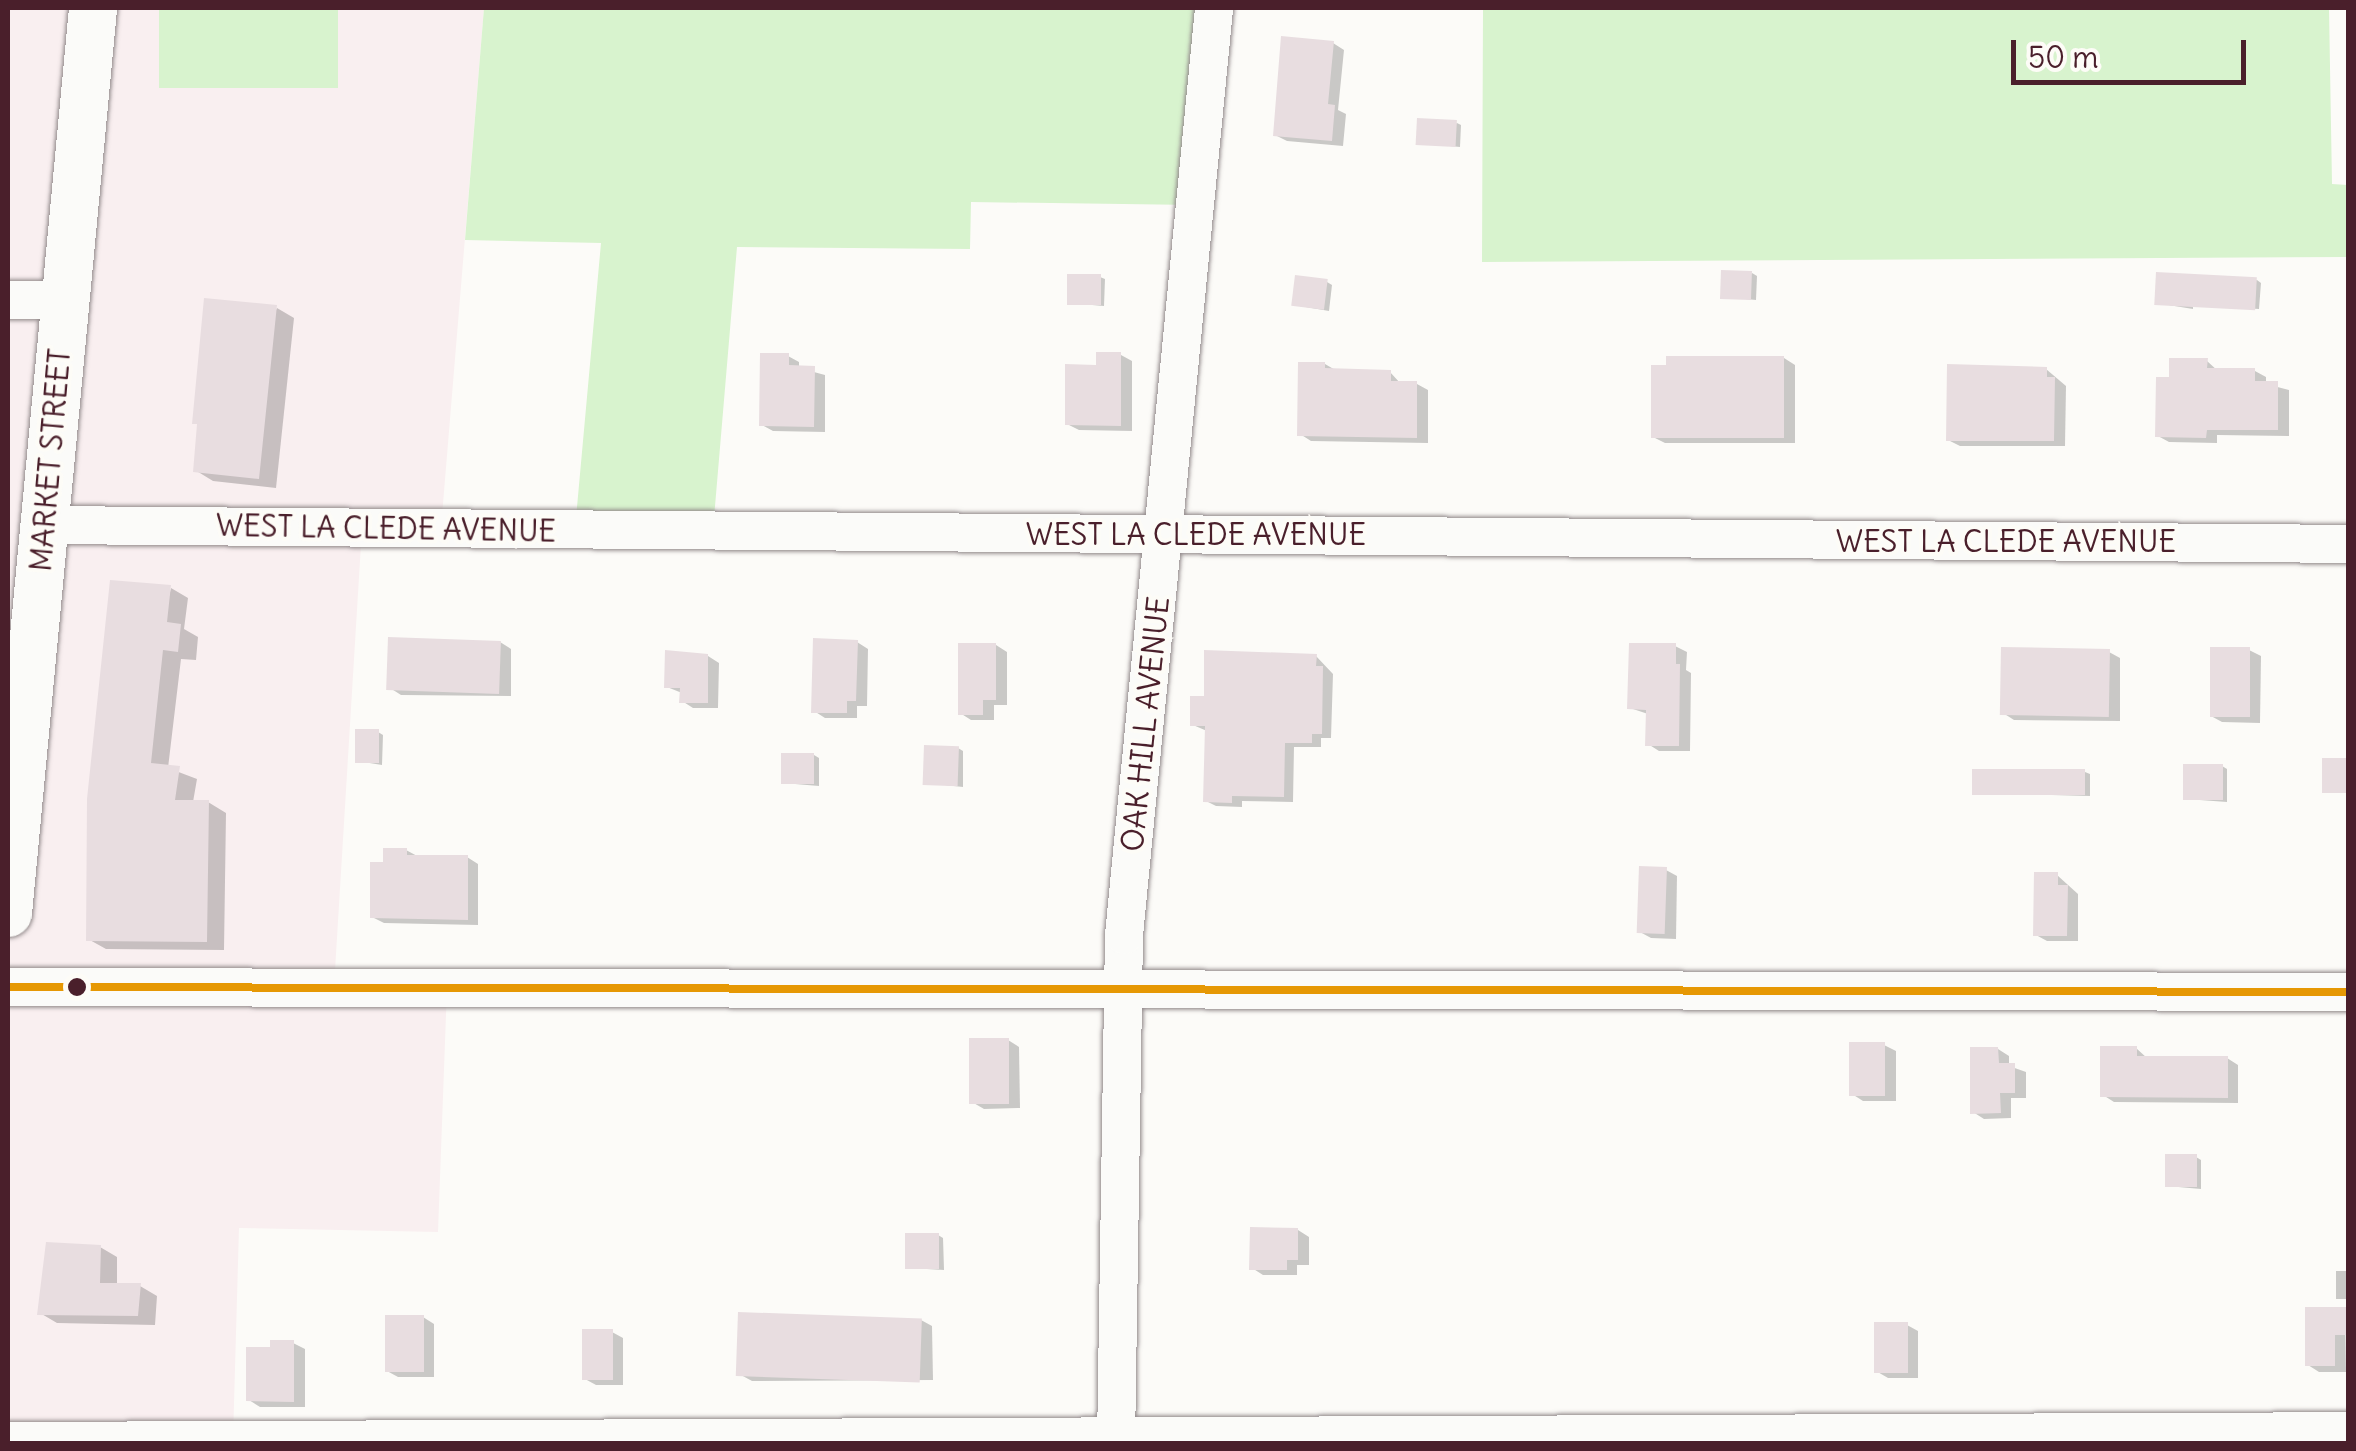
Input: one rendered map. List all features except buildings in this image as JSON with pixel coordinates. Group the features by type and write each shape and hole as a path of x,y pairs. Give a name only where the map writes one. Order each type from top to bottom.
{"main road":[{"name":"MARKET STREET","path":"8,913 93,8"}],"street":[{"name":"OAK HILL AVENUE","path":"1116,1440 1122,990 1214,8"},
{"path":"8,300 66,300"},
{"name":"WEST LA CLEDE AVENUE","path":"44,524 2348,544"},
{"path":"8,987 2348,992"},
{"path":"8,1441 1116,1440 2348,1431"}],"shaded area":[{"path":"8,8 484,8 441,528 362,528 334,987 447,988 438,1232 239,1228 233,1439 8,1444"}],"green space":[{"path":"159,8 338,8 338,88 159,88"},
{"path":"484,8 1214,8 1194,205 971,202 970,249 737,247 713,530 575,529 601,243 465,240"},
{"path":"1483,8 2329,8 2332,184 2348,185 2348,257 1482,262"}],"transit line":[{"path":"8,987 2348,992"}]}
